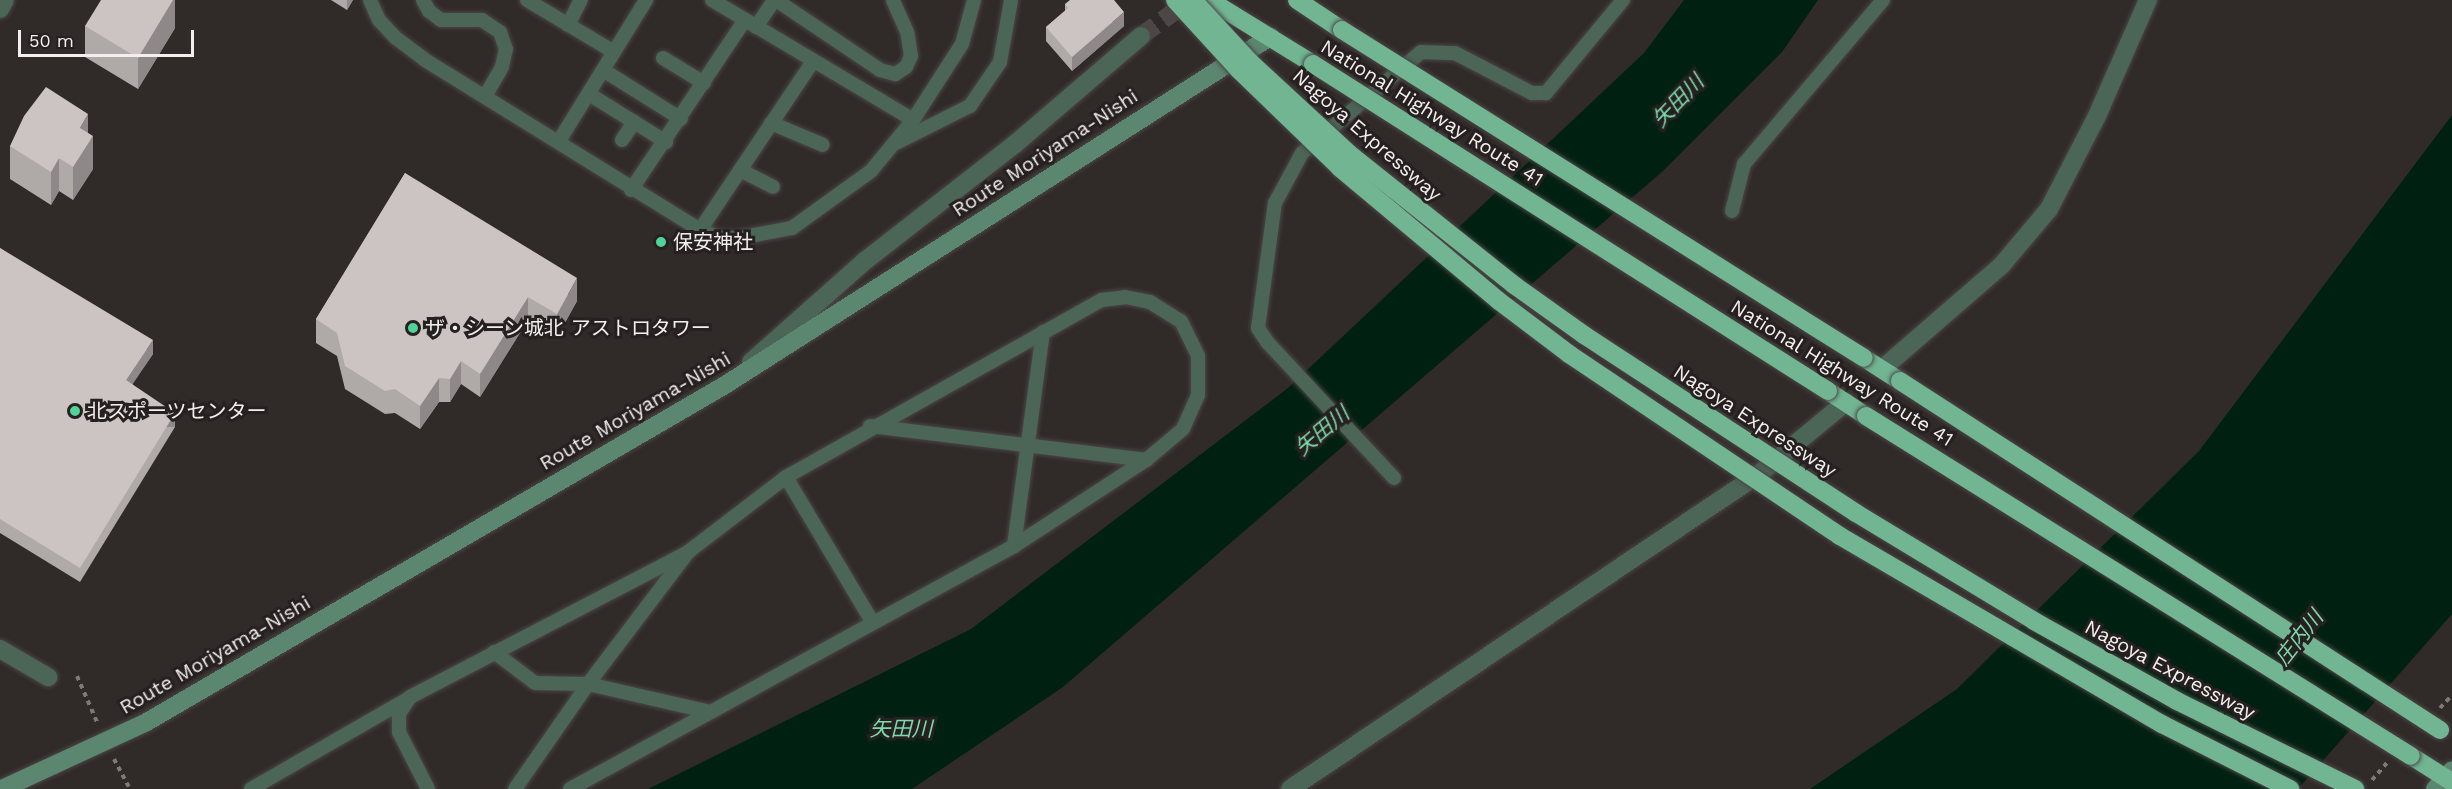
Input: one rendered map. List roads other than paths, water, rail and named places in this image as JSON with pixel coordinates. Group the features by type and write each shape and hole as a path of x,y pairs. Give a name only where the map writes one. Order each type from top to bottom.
{"highway":[{"name":"Nagoya Expressway","path":"1175,0 1239,69 1341,168 1499,301 1579,361 1840,537 2162,724 2289,789"},
{"name":"Nagoya Expressway","path":"1193,0 1250,62 1352,156 1514,285 1584,335 1789,470 2034,621 2187,706 2355,789"},
{"name":"National Highway Route 41","path":"1209,0 2446,780"},
{"name":"National Highway Route 41","path":"1307,2 1342,30 1882,369 2446,734"}],"main road":[{"name":"Route Moriyama-Nishi","path":"2,789 145,723 724,386 1270,37"}],"street":[{"path":"0,9 5,0"},
{"path":"1882,369 2001,266 2049,209 2097,116 2148,0"},
{"path":"724,386 866,260 1015,144 1141,36"},
{"path":"1290,789 1759,474 1846,402"},
{"path":"0,649 48,677"}],"lane":[{"path":"370,0 379,20 396,38 559,141 631,190 700,230 720,238 739,238 792,228 871,171 913,120 962,44 974,0"},
{"path":"423,0 429,11 441,20 482,20 500,32 506,49 502,67 485,96"},
{"path":"527,0 614,52"},
{"path":"568,25 581,0"},
{"path":"559,141 646,0"},
{"path":"712,0 913,120"},
{"path":"631,190 666,142 704,83 751,23 775,0 880,70 895,74 906,67 911,56 907,32 893,0"},
{"path":"895,144 970,106 1000,62 1011,0"},
{"path":"1394,478 1268,343 1258,328 1275,203 1302,153 1421,52 1455,53 1532,93 1546,93 1623,0"},
{"path":"1732,211 1744,164 1883,0"},
{"path":"663,58 704,83"},
{"path":"700,230 813,61"},
{"path":"603,70 681,119"},
{"path":"589,94 666,142"},
{"path":"622,140 634,122"},
{"path":"771,123 824,145"},
{"path":"740,170 773,187"},
{"path":"251,789 410,697 688,552 786,477 870,426 1102,300 1125,297 1150,302 1181,321 1198,356 1198,395 1183,429 1146,460 1014,546 872,621 570,789"},
{"path":"1014,546 1043,332"},
{"path":"870,426 1146,460"},
{"path":"786,477 872,621"},
{"path":"516,789 588,684 688,552"},
{"path":"494,652 535,683 588,684 710,712"},
{"path":"410,697 399,714 399,732 429,789"}],"water":[{"name":"矢田川","path":"1684,0 1818,0 1782,52 1663,171 1063,687 912,789 648,789 971,629 1288,388 1644,53"},
{"name":"庄内川","path":"2452,115 2452,614 2298,789 1810,789 1957,689 2199,451"}],"tunnel":[{"path":"1141,36 1190,0"}],"place":[{"name":"保安神社","path":"661,242"},
{"name":"ザ・シーン城北 アストロタワー","path":"413,328"},
{"name":"北スポーツセンター","path":"75,411"}]}
